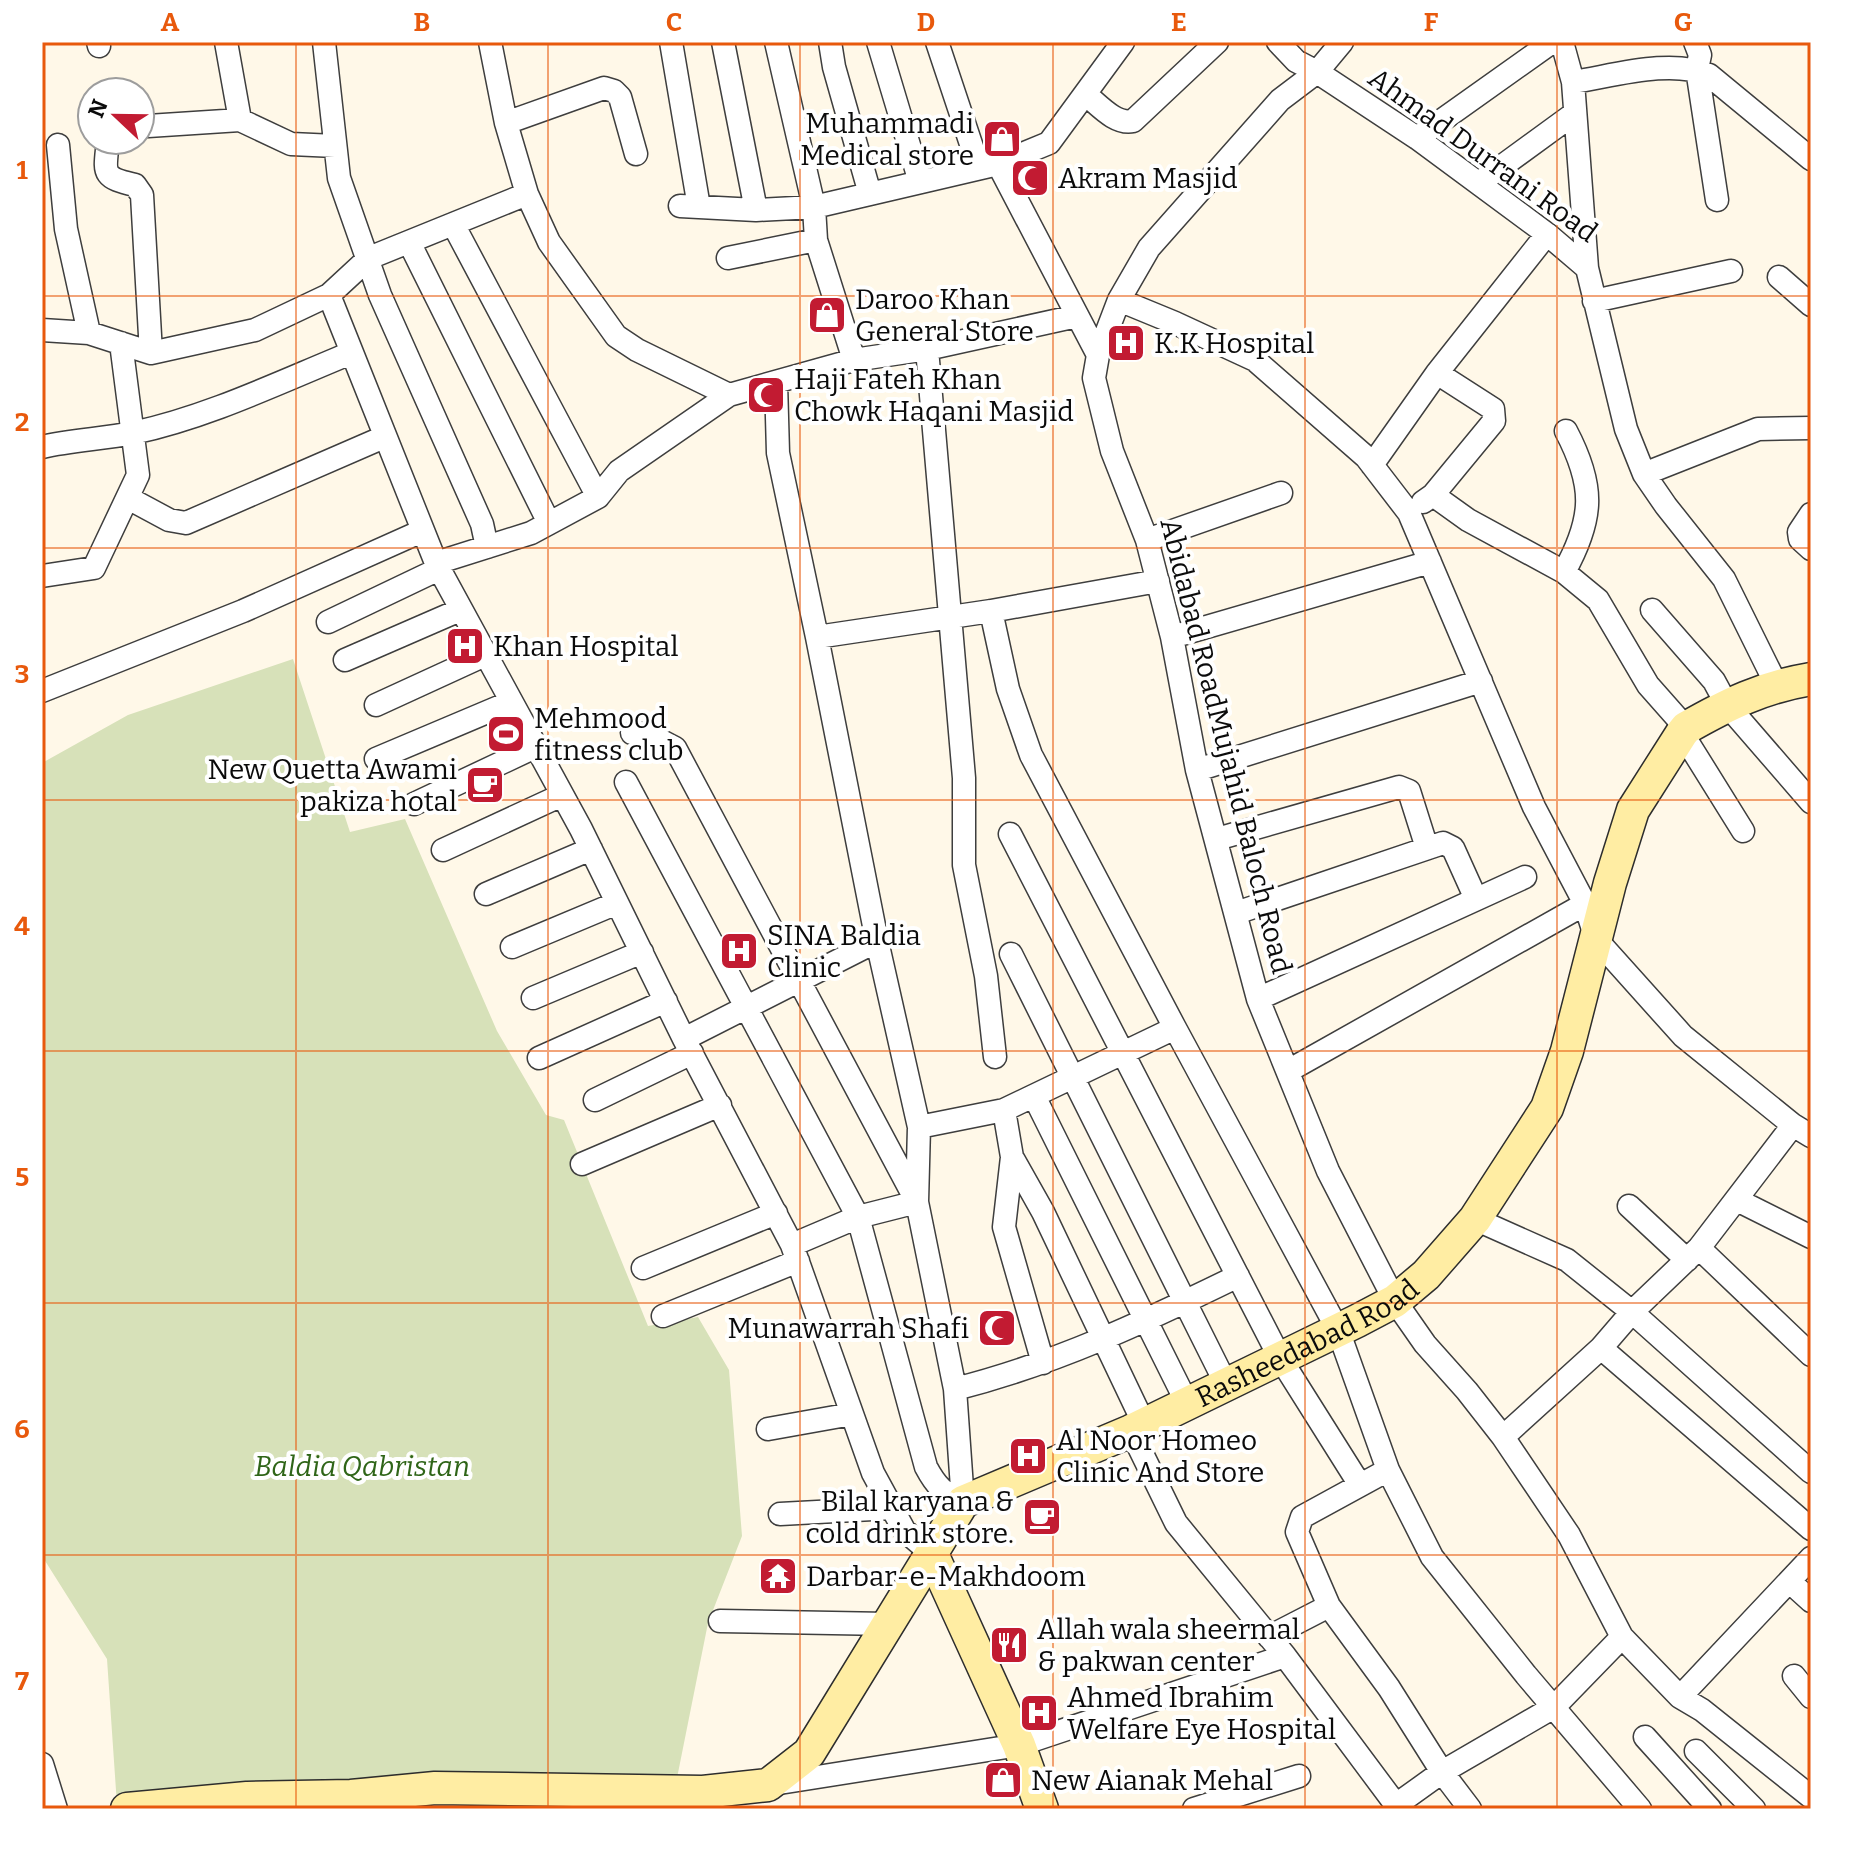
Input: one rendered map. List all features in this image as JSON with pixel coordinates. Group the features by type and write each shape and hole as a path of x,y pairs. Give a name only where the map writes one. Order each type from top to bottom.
{"main road":[{"name":"Rasheedabad Road","path":"963,1502 1138,1428 1338,1330 1395,1301 1426,1275 1475,1219 1547,1108 1567,1051 1610,883 1633,810 1684,731 1727,705 1776,684 1811,679"},
{"path":"127,1809 424,1799 705,1801 768,1785 809,1753 963,1502"},
{"path":"932,1554 1019,1745 1042,1809"}],"street":[{"path":"226,42 240,120"},
{"path":"324,42 339,178 380,295 482,524 487,547"},
{"path":"490,42 506,123 527,194 549,242 616,336 637,350 729,395"},
{"path":"671,42 689,206 756,210 814,207 989,166 1049,143 1123,42"},
{"path":"723,42 756,210"},
{"path":"776,42 814,207 816,240 854,360"},
{"path":"830,42 834,67 870,194"},
{"path":"878,42 920,182"},
{"path":"937,42 989,166 1098,355"},
{"path":"1085,94 1119,120 1127,123 1133,121 1217,42"},
{"name":"Ahmad Durrani Road","path":"1278,42 1296,61 1417,138 1479,183 1587,268 1626,429 1644,474 1724,579 1776,684"},
{"name":"Abidabad RoadMujahid Baloch Road","path":"1342,42 1317,72 1280,100 1149,248 1119,300 1098,355 1094,378 1112,451 1147,540 1158,581 1197,770 1258,999 1328,1171 1395,1301 1425,1344 1503,1437 1569,1535 1622,1637 1680,1697 1702,1710 1811,1797"},
{"path":"1417,138 1552,42"},
{"path":"1562,42 1573,82 1587,268"},
{"path":"1695,42 1700,55 1697,69 1717,200"},
{"path":"1573,82 1670,67 1697,69 1709,75 1809,155"},
{"path":"506,123 604,88 620,97 636,154"},
{"path":"1479,183 1575,113"},
{"path":"156,125 240,120 291,144 335,146"},
{"path":"58,145 66,229 89,333"},
{"path":"108,156 107,174 112,180 135,185 142,195 151,353"},
{"path":"42,330 89,333 151,353 255,330 329,295 369,258 527,194"},
{"path":"453,224 598,497"},
{"path":"1372,465 1437,373 1547,234"},
{"path":"728,258 816,240"},
{"path":"409,242 549,523"},
{"path":"1594,301 1731,271"},
{"path":"1779,277 1811,305"},
{"path":"329,295 437,566 591,849 688,1046 776,1213 795,1253 873,1473 904,1530 932,1554"},
{"path":"1119,300 1255,360 1372,465 1409,513 1534,807 1585,904 1596,939 1683,1036 1802,1131 1737,1200 1693,1254 1632,1312 1601,1348 1503,1437"},
{"path":"328,622 437,566 531,533 598,497 619,471 729,395 854,360 927,349 1077,316"},
{"path":"42,576 94,568 138,475 121,343"},
{"path":"927,349 964,778 964,865 986,976 995,1057"},
{"path":"42,447 133,433 232,402 351,353"},
{"path":"1409,513 1433,495 1495,416 1493,409 1437,373"},
{"path":"626,782 858,1217 926,1467 935,1484 946,1495 963,1502 955,1389 917,1202 919,1127 877,941 778,453 776,382"},
{"path":"1644,474 1758,429 1811,428"},
{"path":"1564,572 1581,540 1587,516 1586,484 1581,460 1566,431"},
{"path":"128,498 169,520 186,523 384,437"},
{"path":"1147,540 1281,493"},
{"path":"1433,495 1468,520 1564,572 1598,600 1648,685 1684,731 1743,831"},
{"path":"1811,514 1799,532 1800,539 1811,549"},
{"path":"42,691 243,611 422,531"},
{"path":"1172,637 1430,562"},
{"path":"817,637 991,611 1158,581"},
{"path":"345,660 460,610"},
{"path":"1652,610 1714,681 1727,705 1811,802"},
{"path":"991,611 1008,689 1031,755 1338,1330 1388,1470 1432,1557 1640,1809"},
{"path":"376,705 485,655"},
{"path":"1197,770 1481,681"},
{"path":"376,759 511,702"},
{"path":"632,733 648,734 675,748 917,1202"},
{"path":"414,804 535,747"},
{"path":"1217,839 1399,787 1409,791 1427,848"},
{"path":"443,850 562,795"},
{"path":"1010,834 1280,1358 1360,1485"},
{"path":"1236,913 1443,843 1453,848 1476,899"},
{"path":"486,894 591,849"},
{"path":"1258,999 1525,877"},
{"path":"512,947 617,903"},
{"path":"1288,1071 1585,904"},
{"path":"595,1100 746,1008 877,941"},
{"path":"533,998 642,952"},
{"path":"1011,954 1226,1384"},
{"path":"539,1058 666,1001"},
{"path":"919,1127 1004,1110 1175,1028"},
{"path":"1034,1096 1187,1403"},
{"path":"582,1164 720,1105"},
{"path":"1004,1110 1012,1157 1004,1227 1043,1363"},
{"path":"1012,1157 1043,1212 1102,1340 1176,1523 1285,1656 1397,1807 1442,1772 1554,1707 1622,1637"},
{"path":"1737,1200 1811,1237"},
{"path":"663,1316 795,1253 858,1217 917,1202"},
{"path":"1629,1206 1693,1254 1811,1355"},
{"path":"643,1268 776,1213"},
{"path":"1475,1219 1567,1260 1632,1312 1811,1472"},
{"path":"955,1389 1013,1374 1102,1340 1238,1276"},
{"path":"1601,1348 1811,1529"},
{"path":"768,1429 852,1414"},
{"path":"1388,1470 1302,1517 1297,1532 1329,1606 1389,1688 1442,1772 1470,1809"},
{"path":"780,1514 892,1508"},
{"path":"1680,1697 1811,1558"},
{"path":"1790,1582 1811,1601"},
{"path":"1269,1637 1329,1606"},
{"path":"720,1621 888,1624"},
{"path":"768,1785 1019,1745 1285,1656"},
{"path":"1794,1676 1811,1697"},
{"path":"1645,1737 1710,1809"},
{"path":"1696,1751 1754,1809"},
{"path":"42,1764 56,1809"},
{"path":"1194,1809 1242,1802 1299,1776"}],"green space":[{"name":"Baldia Qabristan","path":"293,659 350,832 405,819 497,1031 546,1115 564,1120 648,1326 698,1317 729,1370 742,1536 708,1623 673,1798 117,1805 107,1659 42,1556 42,763 128,715"}],"place":[{"name":"Muhammadi Medical store","path":"1002,139"},
{"name":"Akram Masjid","path":"1030,178"},
{"name":"Daroo Khan General Store","path":"827,315"},
{"name":"K.K Hospital","path":"1126,343"},
{"name":"Haji Fateh Khan Chowk Haqani Masjid","path":"766,395"},
{"name":"Khan Hospital","path":"465,646"},
{"name":"Mehmood fitness club","path":"506,734"},
{"name":"New Quetta Awami pakiza hotal","path":"485,785"},
{"name":"SINA Baldia Clinic","path":"739,951"},
{"name":"Munawarrah Shafi","path":"997,1328"},
{"name":"Al Noor Homeo Clinic And Store","path":"1028,1456"},
{"name":"Bilal karyana & cold drink store.","path":"1042,1517"},
{"name":"Darbar-e-Makhdoom","path":"778,1576"},
{"name":"Allah wala sheermal & pakwan center","path":"1009,1645"},
{"name":"Ahmed Ibrahim Welfare Eye Hospital","path":"1039,1713"},
{"name":"New Aianak Mehal","path":"1003,1780"}]}
